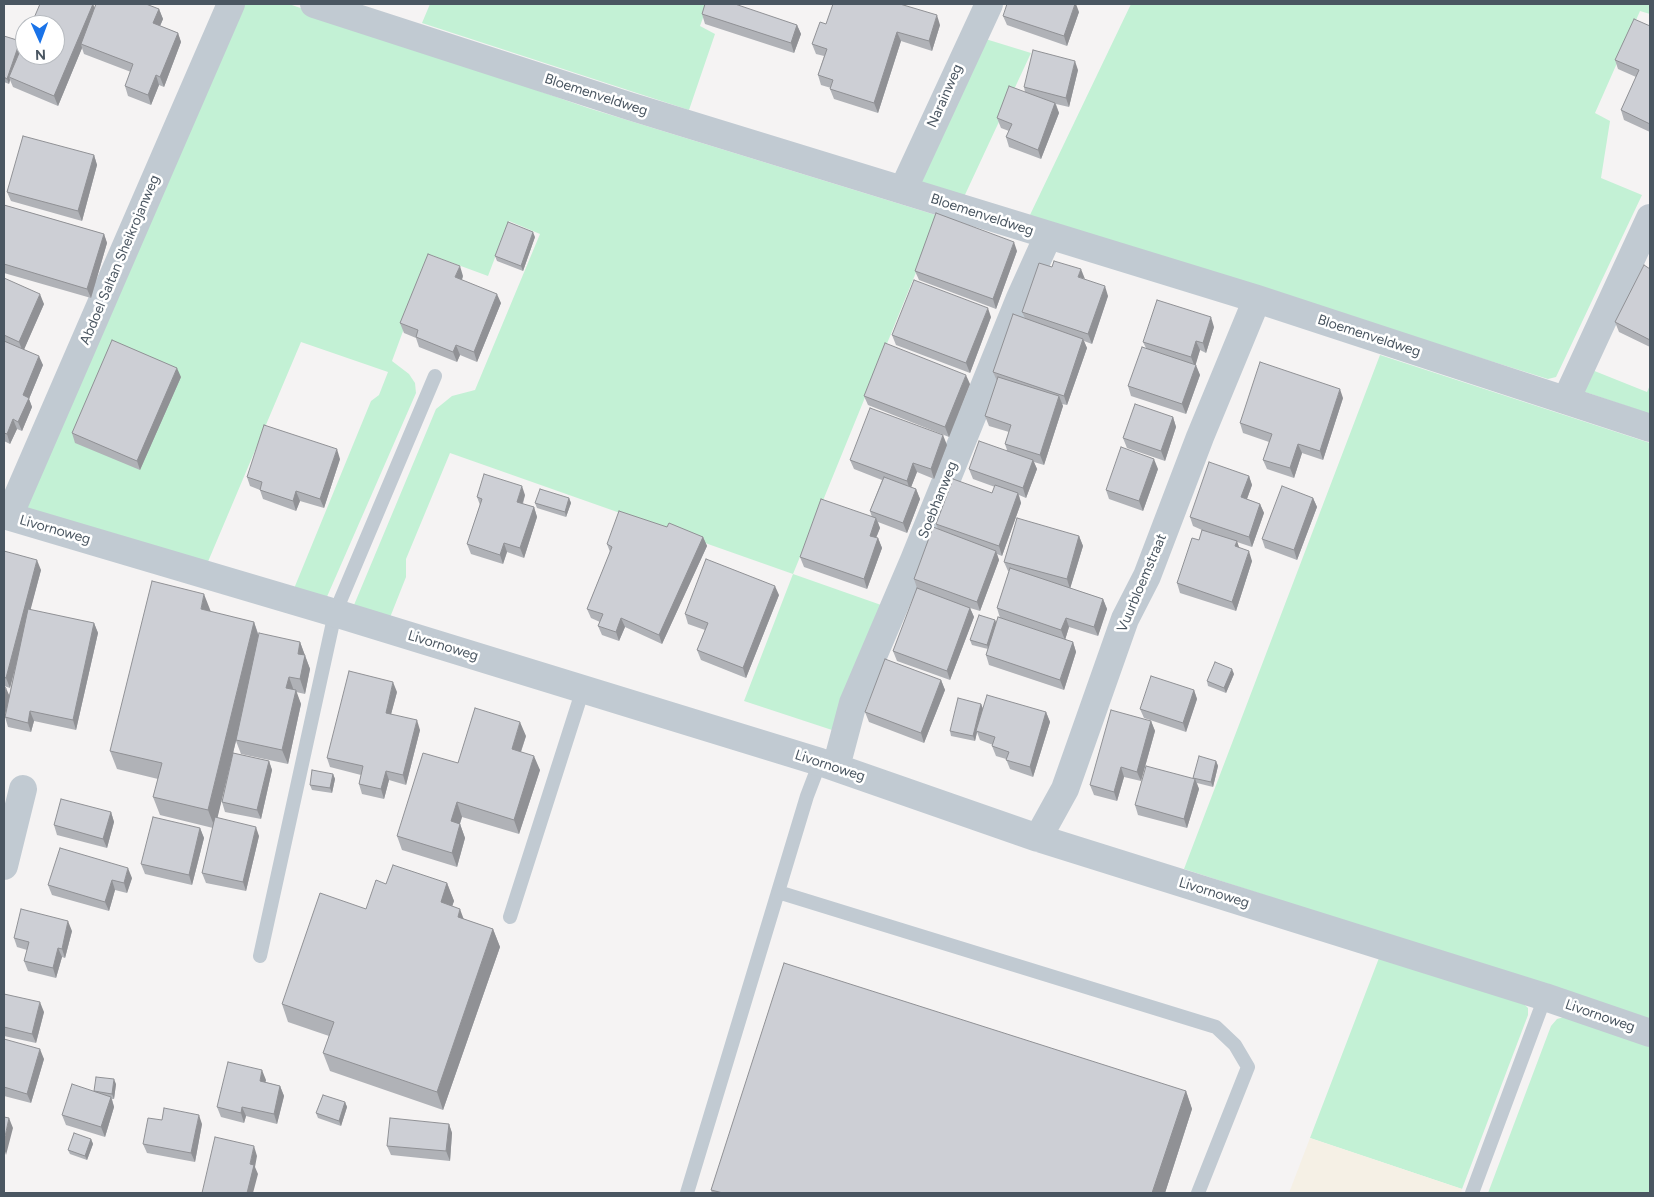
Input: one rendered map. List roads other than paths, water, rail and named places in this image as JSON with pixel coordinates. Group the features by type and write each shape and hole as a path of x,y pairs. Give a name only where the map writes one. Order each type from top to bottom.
{"street":[{"name":"Abdoel Saltan Sheikrojanweg","path":"6,516 231,4"},
{"name":"Bloemenveldweg","path":"314,4 629,106 1257,299 1650,428"},
{"name":"Narainweg","path":"903,190 989,4"},
{"path":"1566,400 1650,218"},
{"name":"Soebhanweg","path":"828,764 914,560 1016,306 1048,236"},
{"name":"Vuurbloemstraat","path":"1038,838 1064,789 1125,619 1148,576 1200,437 1257,299"},
{"name":"Livornoweg","path":"6,516 336,613 828,764 1038,838 1545,997 1650,1033"},
{"path":"4,866 23,789"}],"lane":[{"path":"260,956 336,613 435,376"},
{"path":"510,917 583,689"},
{"path":"687,1193 778,892 828,764"},
{"path":"778,892 1216,1027 1235,1045 1248,1067 1198,1193"},
{"path":"1472,1193 1545,997"}]}
